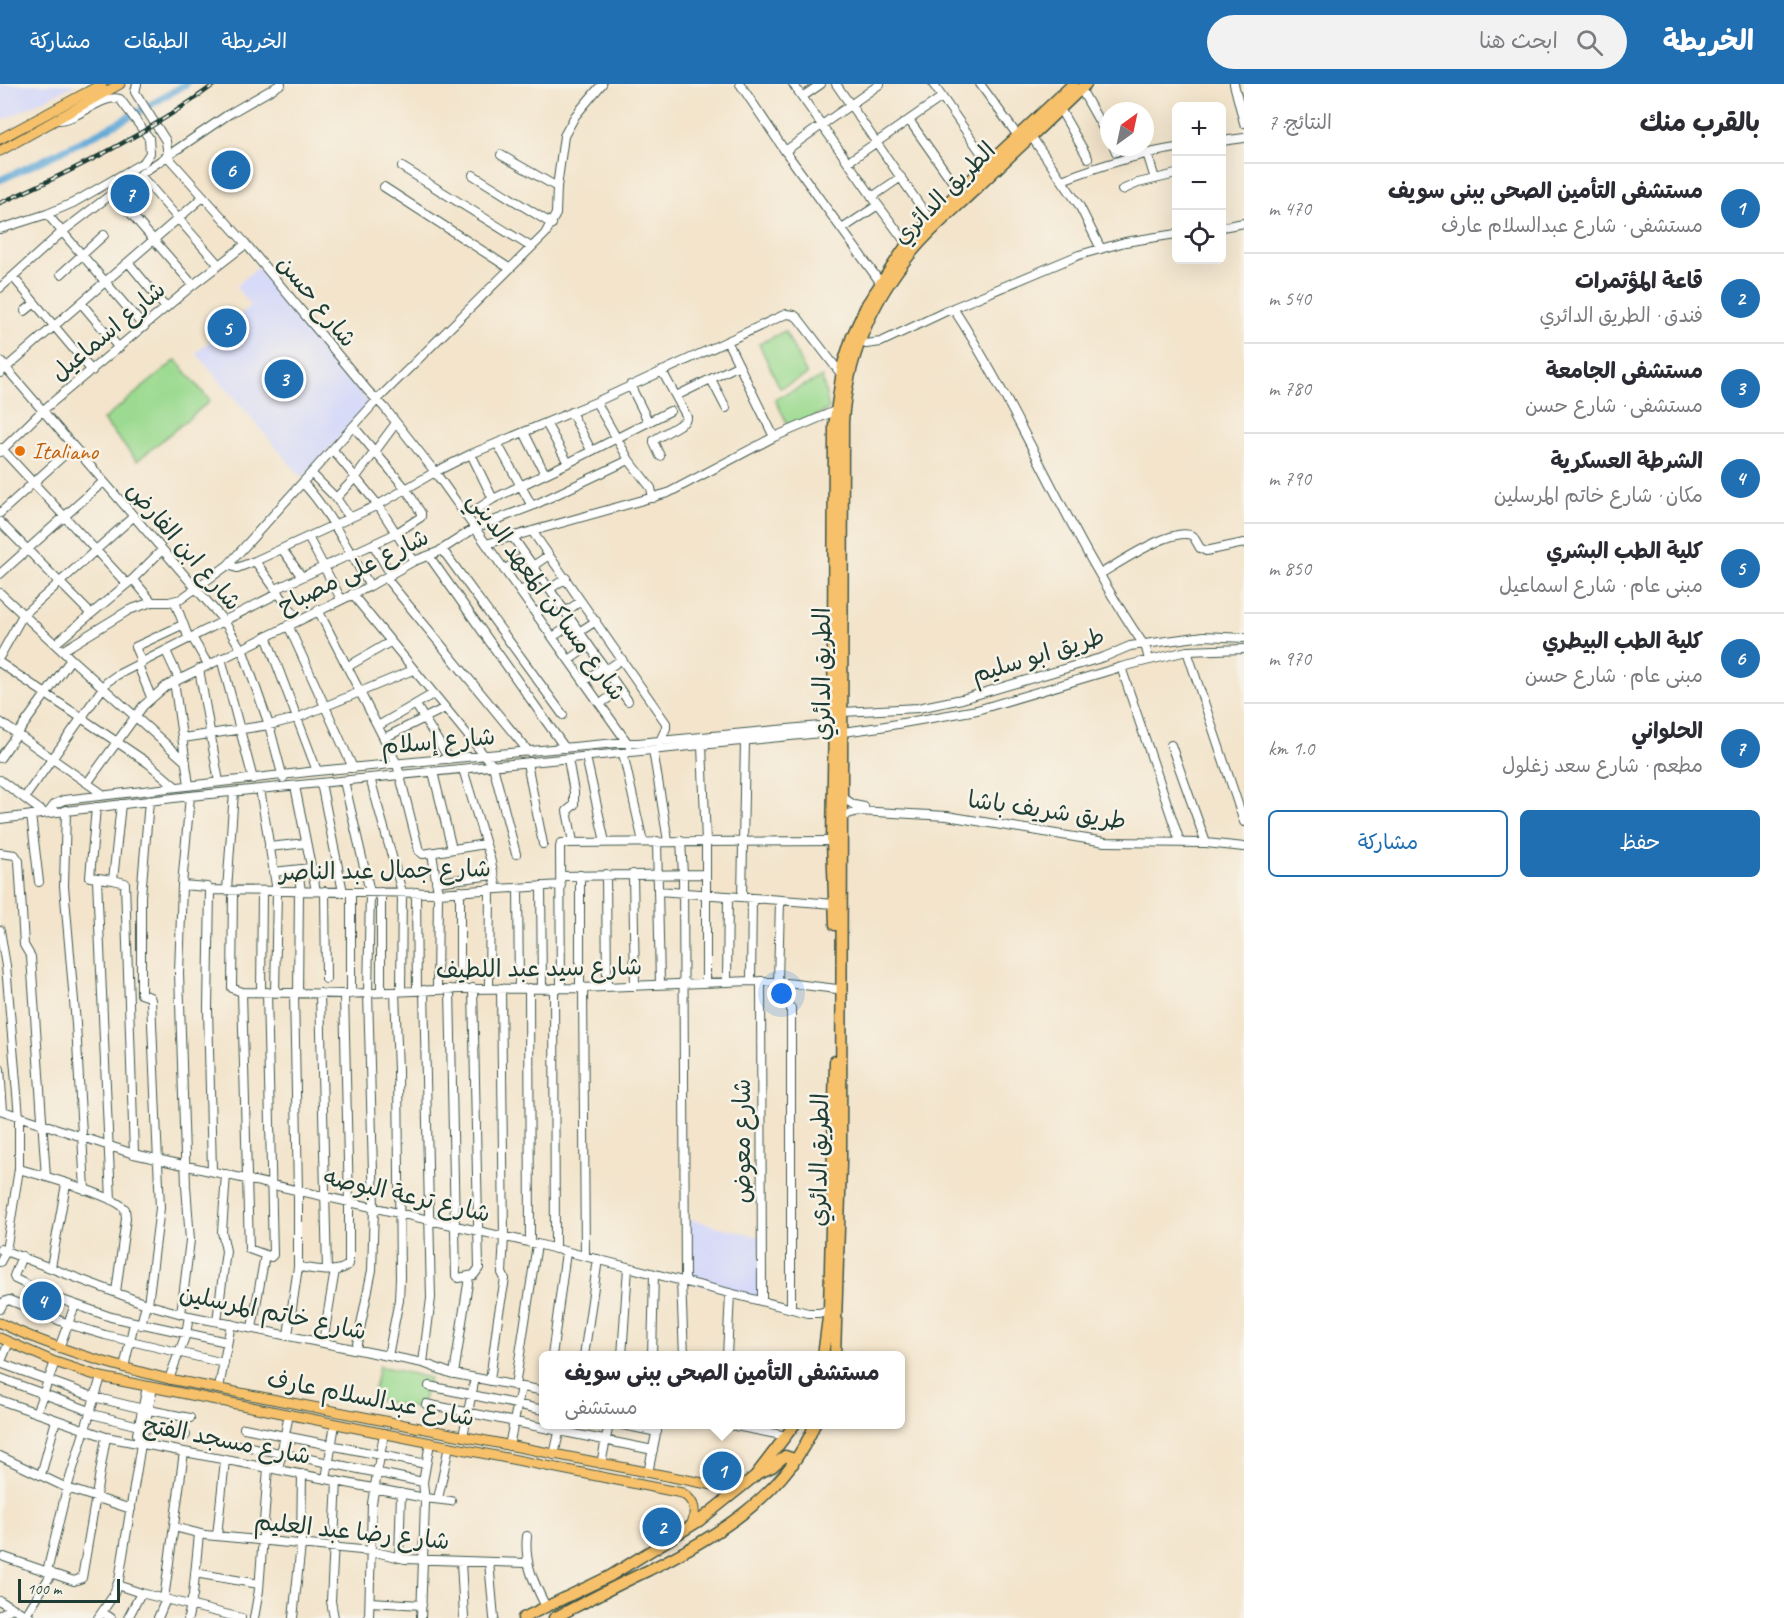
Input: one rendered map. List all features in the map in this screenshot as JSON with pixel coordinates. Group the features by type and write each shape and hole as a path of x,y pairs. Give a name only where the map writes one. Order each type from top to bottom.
{"highway":[{"name":"الطريق الدائري","path":"852,350 860,340 874,308 899,270 959,191 1075,86"},
{"name":"الطريق الدائري","path":"839,629 835,411 861,315 880,282 907,244 930,219 943,214 1031,136 1060,109 1075,86"},
{"name":"الطريق الدائري","path":"824,1351 829,1310 837,989 835,904 838,650 843,422 847,387 845,368"},
{"name":"الطريق الدائري","path":"835,1351 841,1163 836,848 842,835 842,797 838,736"},
{"path":"524,1618 589,1587 636,1561 691,1526 757,1473 792,1429"},
{"path":"554,1618 676,1557 735,1520 766,1493 793,1464 802,1452 813,1429"},
{"path":"757,1473 768,1470 785,1456 791,1458 793,1464"},
{"path":"666,1540 663,1546 664,1553 669,1557 676,1557"},
{"path":"636,1561 649,1560 650,1569"}],"main road":[{"path":"0,139 102,84"},
{"path":"0,151 120,84"},
{"name":"شارع عبدالسلام عارف","path":"0,1323 59,1348 124,1368 169,1378 648,1473 724,1487 741,1487"},
{"name":"شارع عبدالسلام عارف","path":"4,1340 55,1362 101,1377 677,1492 686,1496"},
{"path":"323,1421 328,1415 325,1408"},
{"path":"337,1424 336,1418 341,1411"},
{"path":"691,1526 695,1509 686,1496 692,1494 695,1489 693,1481"}],"street":[{"path":"0,288 62,232 126,184 229,114 281,84"},
{"path":"62,651 129,610 152,602 175,602 228,565 377,400 531,247 552,224 556,214 564,136 575,116 602,84"},
{"path":"740,84 785,151 880,282"},
{"path":"793,84 907,244"},
{"path":"802,96 821,84"},
{"path":"836,84 930,219"},
{"path":"785,151 879,84"},
{"path":"933,84 989,164"},
{"path":"980,84 1018,136"},
{"path":"1234,84 1244,123"},
{"path":"1075,86 1100,125"},
{"path":"136,88 166,141 168,157"},
{"path":"0,229 73,203 148,158 150,143 126,104 120,99 112,97 74,116 58,120"},
{"path":"848,162 942,97"},
{"path":"1060,109 1088,158"},
{"path":"909,120 959,191"},
{"path":"1031,136 1085,215 1101,249"},
{"path":"1226,140 1244,138"},
{"path":"1154,152 1172,149"},
{"path":"501,155 557,187"},
{"path":"1062,180 1101,165 1136,156"},
{"path":"1148,156 1155,179"},
{"name":"شارع حسن","path":"168,157 246,244 318,334 377,400 435,472"},
{"path":"402,167 531,247"},
{"path":"140,175 218,264"},
{"path":"473,175 552,224"},
{"path":"1122,190 1134,184 1172,175"},
{"path":"121,176 126,184"},
{"path":"872,197 901,177"},
{"path":"384,187 509,268"},
{"path":"114,193 193,285"},
{"path":"2,367 55,327 203,197"},
{"path":"73,203 83,216"},
{"path":"842,229 878,205"},
{"path":"47,214 144,327"},
{"path":"1226,226 1244,223"},
{"path":"61,274 104,235"},
{"path":"860,340 866,344 881,342 953,308 1069,259 1101,249 1172,235"},
{"name":"شارع اسماعيل","path":"1,449 42,411 218,264 246,244"},
{"path":"128,262 166,308"},
{"path":"13,277 92,371"},
{"path":"25,311 35,303"},
{"path":"81,303 119,348"},
{"path":"953,308 978,347 1100,574 1144,645 1149,660"},
{"path":"228,565 237,568 282,549 378,505 471,454 596,402 786,314 794,315 845,368"},
{"path":"727,341 774,437"},
{"path":"676,396 739,365"},
{"name":"شارع ابن الفارض","path":"2,367 224,621 242,648 268,725 285,787"},
{"path":"660,456 654,440 687,419 662,371"},
{"path":"711,379 726,408"},
{"path":"630,386 648,421"},
{"path":"596,402 629,460 651,488 653,498"},
{"path":"466,516 520,485 670,411"},
{"path":"486,544 680,489 774,437 835,411"},
{"path":"571,412 591,450"},
{"path":"336,498 356,477 396,423"},
{"path":"546,423 568,463"},
{"path":"25,797 102,688 117,675 224,621 302,577 395,534 420,519 422,515 407,490 354,427"},
{"path":"524,432 545,474"},
{"path":"497,444 532,506"},
{"path":"0,513 73,447"},
{"path":"1,449 96,551 152,602"},
{"path":"333,450 378,505 414,561"},
{"path":"471,454 493,499"},
{"name":"شارع على مصباح","path":"88,782 135,716 152,697 177,680 370,586 414,561 429,556 475,528 532,506 629,460"},
{"name":"شارع مساكن المعهد الديني","path":"435,472 634,753"},
{"path":"311,473 336,498 350,518"},
{"path":"0,574 103,482"},
{"path":"303,483 334,524 370,586"},
{"path":"0,656 23,615 133,517"},
{"path":"0,522 91,614"},
{"path":"532,531 666,723 660,741"},
{"path":"1100,574 1152,543 1188,533 1193,536 1200,548 1206,551 1244,543"},
{"path":"512,536 628,701"},
{"path":"308,537 341,599"},
{"path":"373,544 389,576 529,752"},
{"path":"282,549 302,577"},
{"path":"442,549 563,715"},
{"path":"55,644 130,581 162,550"},
{"path":"533,566 549,555"},
{"path":"429,556 565,748"},
{"path":"504,570 525,556"},
{"path":"255,561 298,620"},
{"path":"520,592 541,577"},
{"path":"550,589 566,578"},
{"path":"0,592 102,688 186,762"},
{"path":"352,594 493,766 516,854"},
{"path":"536,614 557,599"},
{"path":"565,612 581,601"},
{"path":"175,602 182,625 208,665"},
{"path":"318,610 396,764 419,851 423,854 485,844"},
{"path":"579,632 596,621"},
{"path":"553,637 573,622"},
{"path":"152,697 135,647 182,625"},
{"path":"288,625 353,768"},
{"path":"266,636 317,771"},
{"name":"طريق ابو سليم","path":"838,715 918,708 963,699 1104,657 1130,646 1204,636 1244,638"},
{"path":"347,667 390,642"},
{"path":"569,660 589,646"},
{"name":"طريق ابو سليم","path":"838,736 977,710 1120,667 1187,651 1244,649"},
{"path":"166,651 177,680 189,785"},
{"path":"1187,651 1244,822"},
{"path":"221,658 253,779"},
{"path":"0,758 71,659"},
{"path":"584,681 622,659"},
{"path":"0,663 154,768 176,787"},
{"path":"1120,667 1180,842"},
{"path":"199,669 219,782"},
{"path":"183,738 241,730 297,718 413,670"},
{"path":"600,704 620,690"},
{"path":"378,726 433,694"},
{"path":"416,705 449,759"},
{"path":"384,738 445,708"},
{"name":"شارع إسلام","path":"0,819 189,796 745,741 816,730 828,724 838,715"},
{"path":"0,722 104,795"},
{"name":"شارع إسلام","path":"46,813 59,801 317,771 565,748 816,730 838,736"},
{"path":"742,897 745,741"},
{"path":"1171,745 1206,843"},
{"path":"702,746 706,841 706,983"},
{"path":"653,750 668,841"},
{"path":"623,753 643,842"},
{"path":"586,757 605,842"},
{"path":"568,759 574,805 567,811 573,842"},
{"path":"527,763 543,844"},
{"path":"463,769 494,875 489,988"},
{"path":"433,772 453,849"},
{"path":"370,778 402,892 398,992 399,1289 388,1356"},
{"path":"0,780 46,813"},
{"path":"344,781 370,892 368,993 374,1208 372,1270 356,1349"},
{"path":"298,1267 331,1270 344,1269 349,1264 347,892 321,783"},
{"path":"295,786 316,891"},
{"path":"260,789 277,891 268,992"},
{"path":"234,792 230,890 232,988 242,992 249,1180 249,1249 271,1257 273,1255 268,992 262,891"},
{"path":"169,1378 186,1334 185,1315 190,1245 187,1222 179,973 182,885 189,796"},
{"name":"طريق شريف باشا","path":"842,797 854,805 880,811"},
{"path":"124,1368 130,1342 147,1304 160,1216 151,1000 150,997 141,994 141,896 149,801"},
{"path":"113,880 121,804"},
{"path":"96,807 91,878 125,883 134,1154"},
{"path":"66,810 64,886 76,1024 85,1190"},
{"name":"طريق شريف باشا","path":"842,819 854,811 880,811 964,818 1105,842 1180,842 1244,847"},
{"path":"32,815 39,882"},
{"path":"681,841 683,874 684,1351"},
{"path":"555,1249 560,845 564,842 742,841 836,848"},
{"path":"657,842 660,984"},
{"path":"269,848 306,843"},
{"path":"432,852 438,893 437,989"},
{"path":"0,854 15,855 19,861 24,945 32,957 46,1177"},
{"path":"273,872 311,868"},
{"path":"288,1335 298,1267 296,993 300,891 298,870"},
{"path":"561,876 706,873"},
{"path":"606,874 607,987"},
{"path":"633,874 635,986"},
{"path":"436,882 494,875"},
{"path":"580,875 585,1256"},
{"path":"97,879 111,1200"},
{"name":"شارع جمال عبد الناصر","path":"182,885 207,887 210,890 438,893 561,885"},
{"path":"541,886 542,988"},
{"path":"518,888 519,988"},
{"path":"210,890 208,1008 212,1171"},
{"path":"326,891 326,979"},
{"path":"460,891 460,989"},
{"path":"658,891 835,904"},
{"path":"381,892 381,992"},
{"path":"416,892 431,1298 423,1363"},
{"path":"727,982 728,896"},
{"path":"751,981 752,898"},
{"path":"778,982 780,900"},
{"path":"0,930 6,966 19,1117 19,1169 0,1262"},
{"name":"شارع سيد عبد اللطيف","path":"242,992 347,994 437,989 607,987 751,981 837,989"},
{"name":"شارع معوض","path":"761,981 762,1301"},
{"path":"450,989 456,1276 458,1278 474,1275 479,1268 473,988"},
{"path":"490,1381 496,1327 505,1279 502,1273 504,1237 501,988"},
{"path":"509,1446 518,1405 518,1386 534,1243 529,988"},
{"path":"320,993 324,1197 331,1270 323,1342"},
{"path":"791,1309 792,1008"},
{"path":"0,1069 1,1111"},
{"name":"شارع ترعة البوصه","path":"1,1111 134,1154 534,1243 808,1313"},
{"path":"19,1169 123,1205 126,1215 116,1292"},
{"path":"217,1321 226,1251 222,1232 226,1174"},
{"path":"51,1267 66,1184"},
{"name":"شارع خاتم المرسلين","path":"3,1250 147,1304 185,1315 423,1363 454,1374 539,1390"},
{"path":"553,1351 566,1252"},
{"path":"252,1328 265,1255"},
{"path":"22,1256 14,1276 16,1280 75,1305 138,1324 227,1342"},
{"path":"585,1351 598,1259"},
{"path":"622,1351 628,1267"},
{"path":"652,1351 654,1274"},
{"path":"454,1374 469,1277"},
{"path":"727,1351 730,1293"},
{"path":"0,1308 4,1302 9,1300 68,1324 130,1342 224,1363"},
{"path":"59,1348 75,1305"},
{"path":"808,1313 829,1310"},
{"path":"808,1313 827,1328"},
{"path":"219,1388 231,1324"},
{"path":"4,1340 0,1364 94,1397 190,1418"},
{"path":"36,1413 55,1362"},
{"path":"0,1601 28,1617 50,1573 67,1488 101,1377"},
{"path":"0,1378 90,1411 92,1414 186,1435"},
{"path":"463,1436 475,1378"},
{"path":"429,1386 539,1409"},
{"path":"111,1618 100,1615 117,1585 141,1444 137,1437 142,1427 150,1388"},
{"name":"شارع مسجد الفتح","path":"0,1400 106,1437 425,1498 451,1500"},
{"path":"426,1404 539,1425"},
{"path":"278,1470 289,1414"},
{"path":"41,1475 56,1420"},
{"path":"326,1479 337,1424"},
{"path":"244,1428 426,1464"},
{"path":"554,1455 560,1429"},
{"path":"564,1429 653,1450"},
{"path":"601,1464 608,1429"},
{"path":"648,1473 657,1429"},
{"path":"757,1429 787,1436"},
{"path":"369,1618 374,1488 384,1433"},
{"path":"4,1557 74,1581 82,1578 106,1437"},
{"path":"421,1618 425,1498 423,1482 430,1443"},
{"path":"240,1445 423,1482"},
{"path":"438,1499 449,1446"},
{"path":"158,1618 165,1599 184,1452"},
{"path":"0,1456 67,1488 130,1509"},
{"path":"217,1536 225,1460"},
{"path":"254,1618 259,1584 268,1468"},
{"path":"293,1618 301,1545 302,1474"},
{"path":"334,1618 331,1601 337,1481"},
{"path":"399,1558 401,1493"},
{"name":"شارع رضا عبد العليم","path":"174,1527 199,1534 371,1551 399,1558 527,1563"},
{"path":"188,1618 199,1534"},
{"path":"527,1536 527,1563 531,1578 546,1607"},
{"path":"461,1561 464,1618"},
{"path":"489,1562 494,1618"},
{"path":"195,1573 259,1584"},
{"path":"117,1585 191,1605 218,1615 241,1618"},
{"path":"128,1618 141,1593"},
{"path":"370,1602 422,1605"},
{"path":"0,1615 12,1608"}],"shaded area":[{"path":"0,84 76,84 0,122"},
{"path":"257,267 371,405 302,478 196,353 251,305 236,287"},
{"path":"689,1219 760,1237 761,1301 690,1282"}],"green space":[{"path":"785,331 807,375 780,388 759,344"},
{"path":"176,360 210,401 137,461 103,420"},
{"path":"822,377 829,409 790,429 775,399"},
{"path":"379,1366 430,1378 420,1409 372,1399"}],"waterway":[{"path":"0,180 141,111 186,84"}],"railway":[{"path":"0,203 111,150 164,119 215,84"}],"place":[{"name":"كلية الطب البيطري","path":"231,170"},
{"name":"الحلواني","path":"130,194"},
{"name":"كلية الطب البشري","path":"227,328"},
{"name":"مستشفى الجامعة","path":"284,379"},
{"name":"Italiano","path":"20,451"},
{"name":"الشرطة العسكرية","path":"42,1301"},
{"name":"مستشفى التأمين الصحى ببنى سويف","path":"722,1471"},
{"name":"قاعة المؤتمرات","path":"662,1527"}]}
